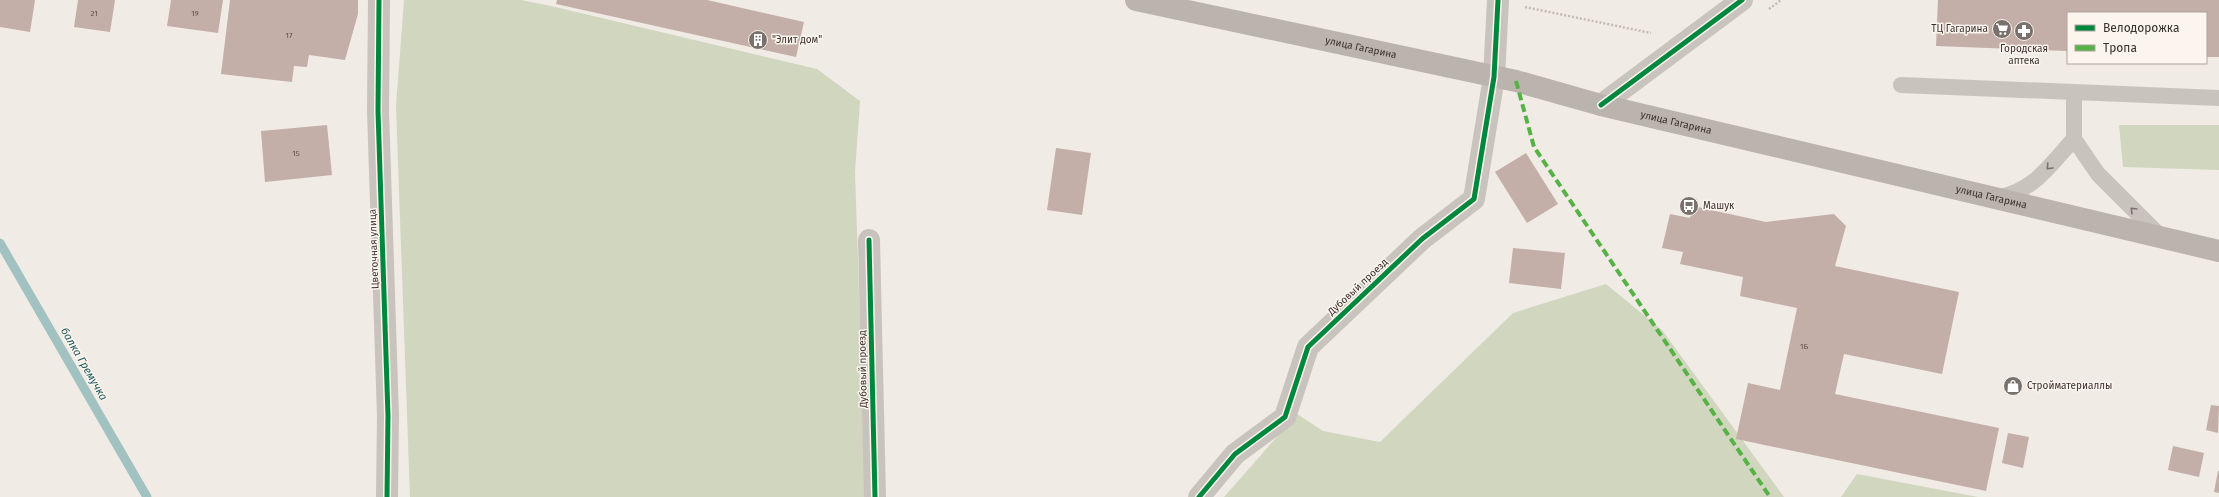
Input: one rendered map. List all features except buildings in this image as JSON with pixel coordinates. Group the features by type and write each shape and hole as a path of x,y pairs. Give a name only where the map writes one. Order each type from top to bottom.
{"main road":[{"name":"улица Гагарина","path":"1136,0 1494,77 1601,105 2218,250"}],"street":[{"name":"Цветочная улица","path":"379,0 378,111 388,423 387,497"},
{"path":"1601,105 1686,40 1742,0"},
{"name":"Дубовый проезд","path":"1199,497 1235,454 1285,417 1308,347 1422,239 1474,200 1494,77 1498,1"},
{"name":"Дубовый проезд","path":"869,240 875,497"}],"lane":[{"path":"1901,85 2219,98"},
{"path":"2074,93 2074,139 2098,174 2161,237"},
{"path":"1997,198 2015,194 2032,185 2074,139"}],"path":[{"path":"1762,14 1781,0"},
{"path":"1498,1 1686,40"}],"green space":[{"path":"404,0 521,0 551,6 817,69 860,101 855,172 866,497 410,497 396,106"},
{"path":"2119,125 2219,125 2219,170 2123,167"},
{"path":"1606,284 1662,330 1784,497 1224,497 1297,414 1323,431 1380,442 1513,313"},
{"path":"1857,474 1978,497 1841,497"}],"waterway":[{"name":"балка Гремучка","path":"0,243 147,497"}],"marked path":[{"path":"1516,81 1534,147 1770,497"}],"cycle path":[{"path":"379,0 378,111 388,416 387,497"},
{"path":"1199,497 1235,454 1285,417 1308,347 1422,239 1474,199 1494,77 1498,0"},
{"path":"1601,105 1742,0"},
{"path":"869,240 875,497"}],"place":[{"name":"ТЦ Гагарина","path":"2002,29"},
{"name":"Городская аптека","path":"2024,31"},
{"name":"\"Элит дом\"","path":"758,40"},
{"name":"Машук","path":"1689,206"},
{"name":"Стройматериаллы","path":"2013,386"}]}
